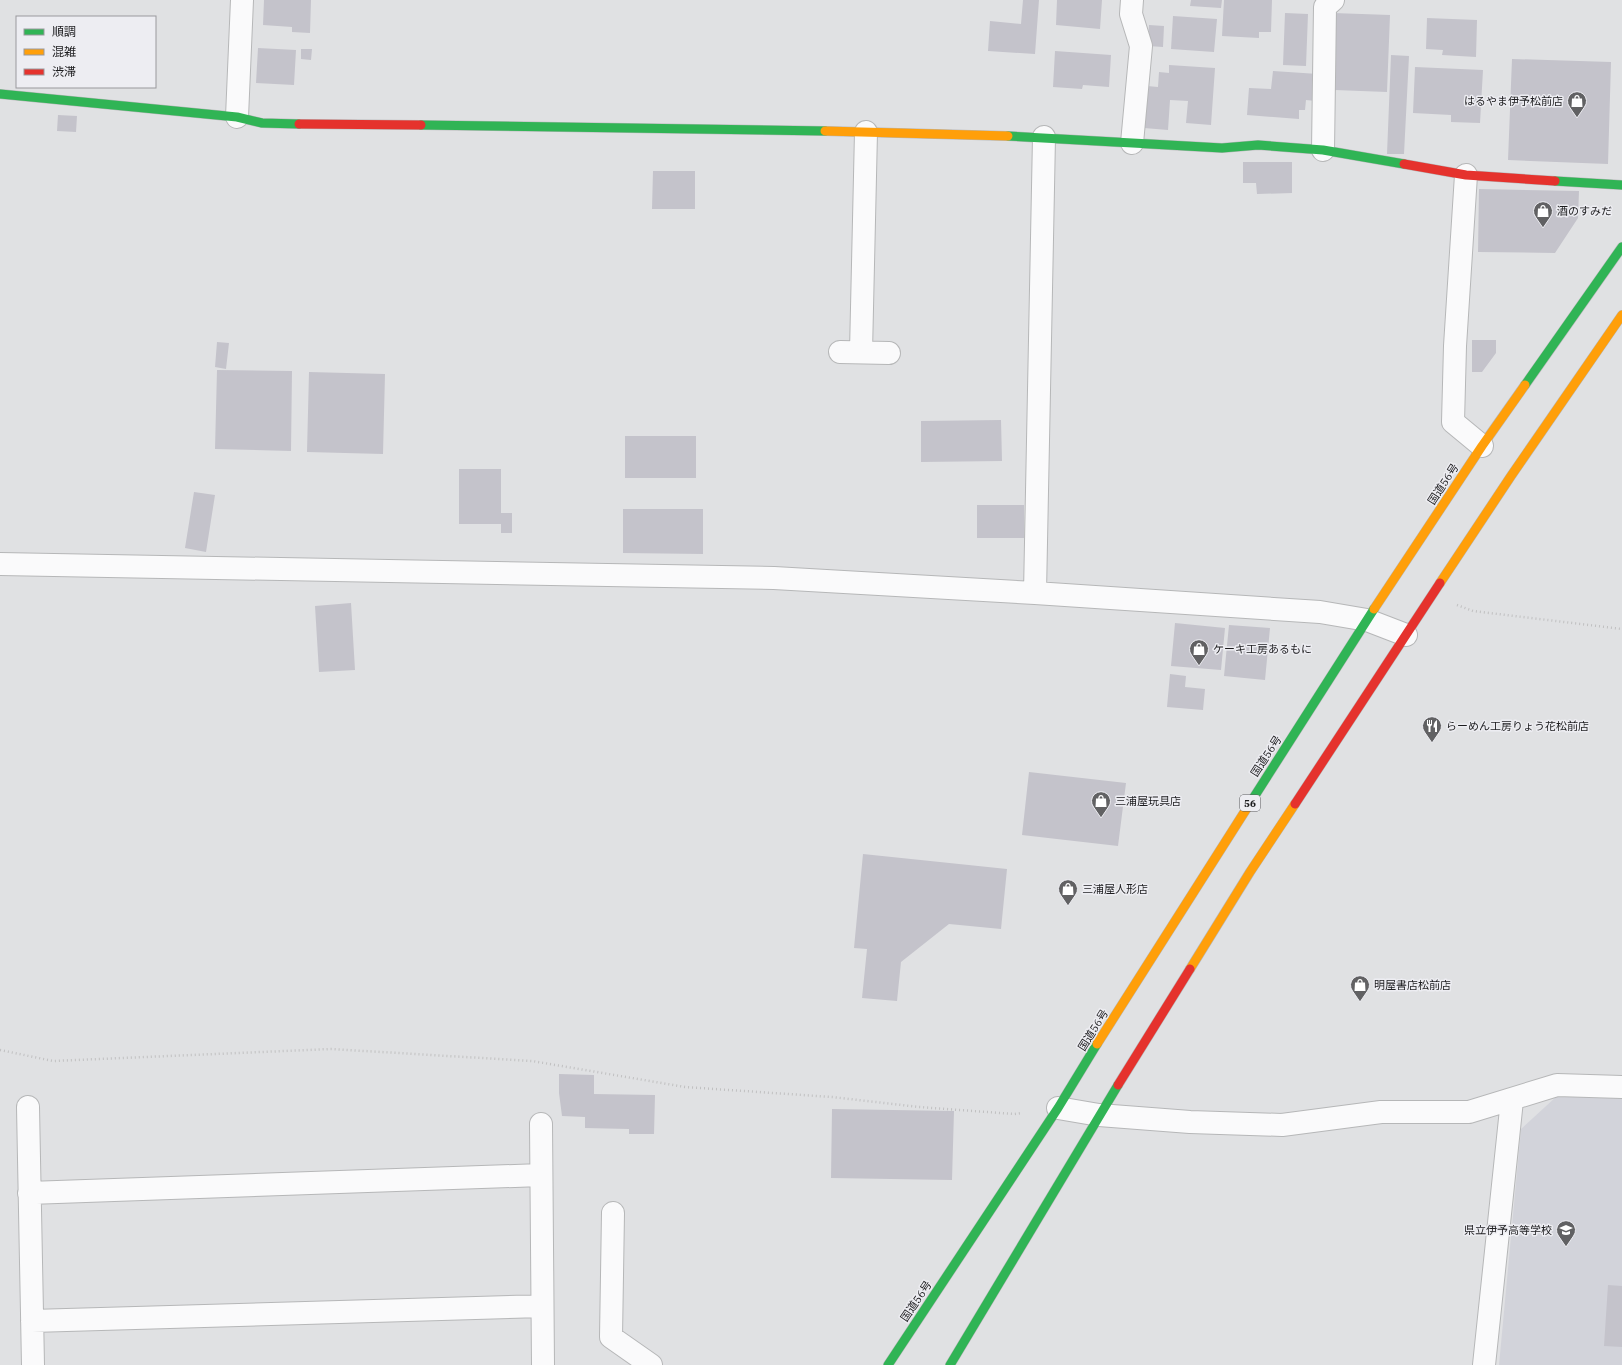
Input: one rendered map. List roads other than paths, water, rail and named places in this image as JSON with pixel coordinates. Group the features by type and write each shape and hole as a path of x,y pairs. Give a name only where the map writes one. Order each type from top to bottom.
{"main road":[{"path":"0,94 237,117 262,122 866,132 1044,137 1222,148 1258,145 1323,150 1375,158 1466,176 1622,185"},
{"name":"国道56号","path":"888,1365 1058,1108 1148,962 1367,620 1482,446 1622,247"},
{"path":"950,1365 1099,1115 1250,872 1511,476 1622,315"}],"street":[{"path":"237,117 242,0"},
{"path":"1132,0 1131,14 1141,46 1132,143"},
{"path":"1323,150 1325,7 1333,0"},
{"path":"866,132 851,352 889,353"},
{"path":"1035,593 1044,137"},
{"path":"1466,176 1455,346 1453,422 1482,446"},
{"path":"0,564 774,578 1035,593 1320,612 1367,620 1406,635"},
{"path":"1058,1108 1099,1115 1190,1122 1282,1124 1381,1112 1469,1112 1557,1085 1622,1087"},
{"path":"1484,1365 1512,1100"},
{"path":"28,1107 33,1365"},
{"path":"541,1124 543,1365"},
{"path":"29,1193 541,1175"},
{"path":"613,1212 611,1337 651,1365"},
{"path":"32,1321 542,1306"}],"place":[{"name":"はるやま伊予松前店","path":"1577,118"},
{"name":"酒のすみだ","path":"1543,228"},
{"name":"ケーキ工房あるもに","path":"1199,666"},
{"name":"らーめん工房りょう花松前店","path":"1432,743"},
{"name":"三浦屋玩具店","path":"1101,818"},
{"name":"三浦屋人形店","path":"1068,906"},
{"name":"明屋書店松前店","path":"1360,1002"},
{"name":"県立伊予高等学校","path":"1566,1247"}]}
